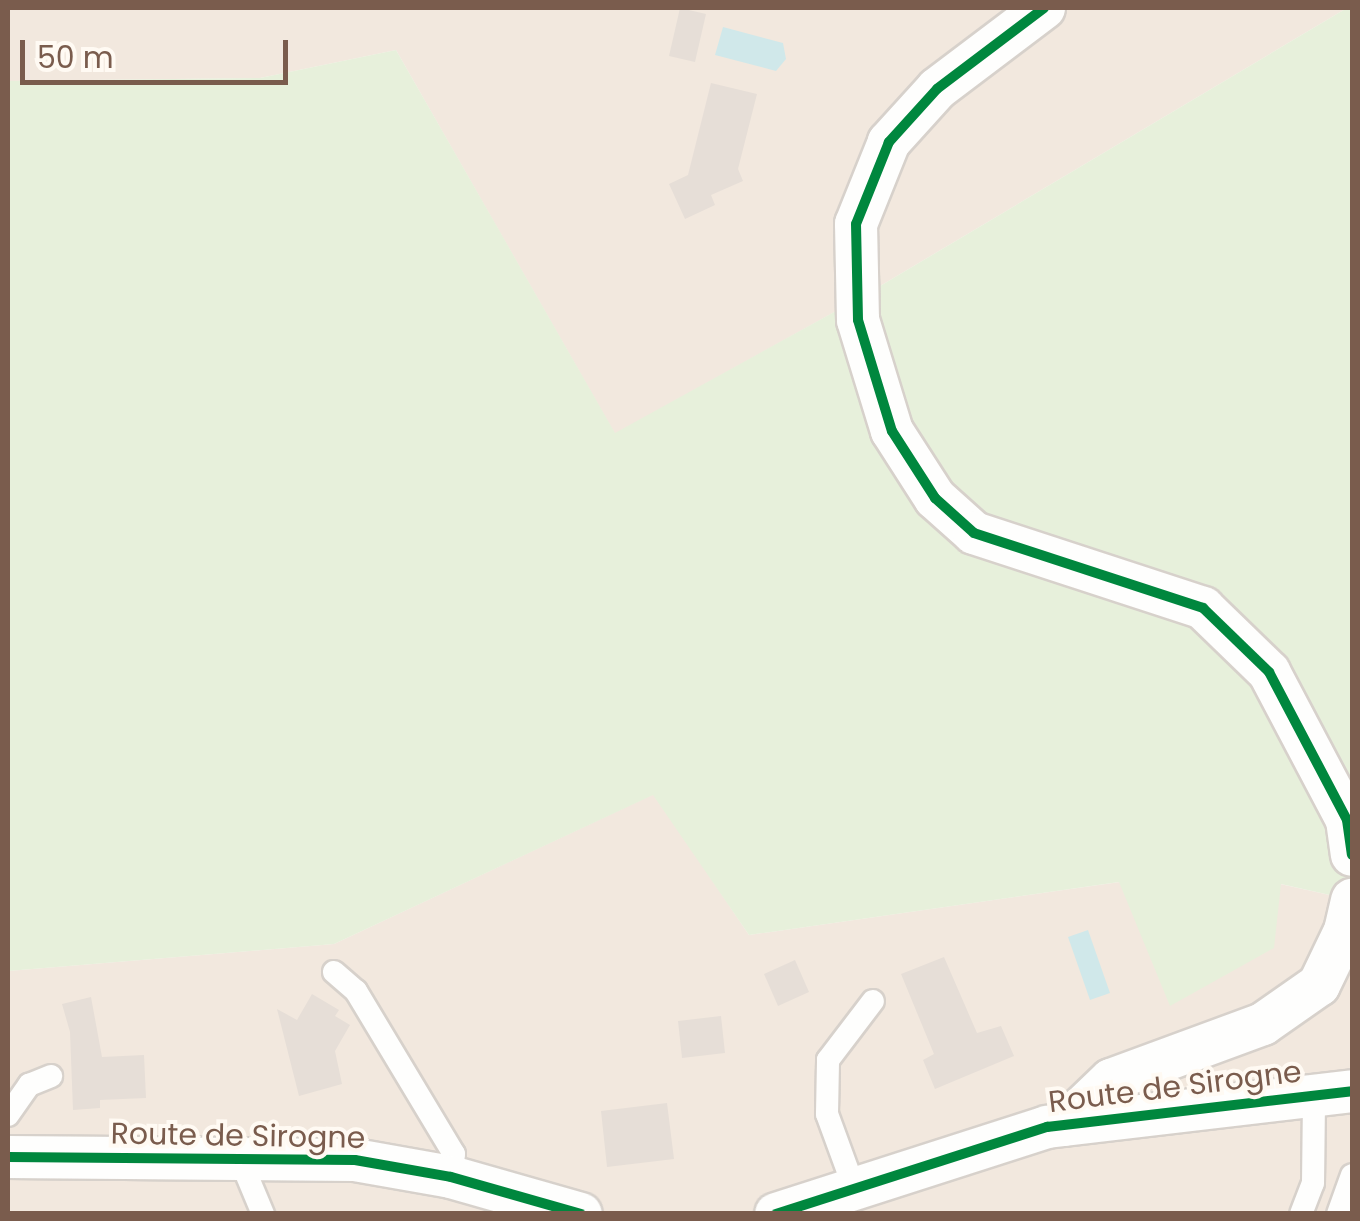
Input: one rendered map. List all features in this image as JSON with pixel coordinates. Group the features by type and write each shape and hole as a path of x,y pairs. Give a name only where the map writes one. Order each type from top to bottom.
{"street":[{"path":"1044,8 937,89 888,142 856,224 858,320 892,431 935,498 974,533 1203,608 1269,672 1346,820 1352,856"},
{"path":"1064,1124 1111,1080 1263,1024 1319,985 1345,931 1352,900"},
{"name":"Route de Sirogne","path":"777,1213 853,1186 1064,1124 1333,1093"},
{"name":"Route de Sirogne","path":"8,1157 355,1160 451,1177 581,1214"}],"lane":[{"path":"334,972 356,992 454,1154 451,1177"},
{"path":"853,1186 828,1114 828,1060 873,1001"},
{"path":"8,1115 29,1085 50,1076"},
{"path":"1301,1214 1313,1183 1333,1093"},
{"path":"240,1159 263,1214"},
{"path":"1338,1214 1352,1176"}],"shaded area":[{"path":"8,8 1347,8 865,295 615,434 396,50 260,78 8,81"},
{"path":"654,794 749,935 1120,882 1280,884 1352,900 1352,1213 8,1214 8,971 334,944"}],"green space":[{"path":"1352,8 1352,900 1281,884 1274,948 1170,1006 1119,882 749,935 653,795 334,944 8,971 8,81 260,78 396,50 615,433 865,295"}],"water":[{"path":"723,27 783,43 786,59 776,71 715,55"},
{"path":"1088,930 1110,993 1090,1000 1068,937"}],"building":[{"path":"680,8 706,14 695,62 669,56"},
{"path":"711,83 757,94 738,169 743,181 711,195 715,205 685,219 669,184 688,175"},
{"path":"944,957 977,1033 1001,1026 1014,1056 935,1089 923,1060 934,1054 901,974"},
{"path":"795,960 809,992 778,1006 764,974"},
{"path":"312,994 339,1010 335,1016 350,1025 335,1051 342,1084 299,1096 277,1009 297,1020"},
{"path":"91,997 102,1057 144,1055 146,1098 100,1100 100,1108 73,1110 70,1032 62,1004"},
{"path":"721,1016 725,1053 682,1058 678,1021"},
{"path":"667,1103 674,1159 607,1167 601,1111"}],"cycle path":[{"path":"1044,8 937,89 889,142 856,224 858,320 892,431 935,498 974,533 1203,608 1269,672 1347,820 1352,855"},
{"path":"776,1214 1047,1127 1352,1091"},
{"path":"8,1157 355,1160 451,1177 581,1214"}]}
